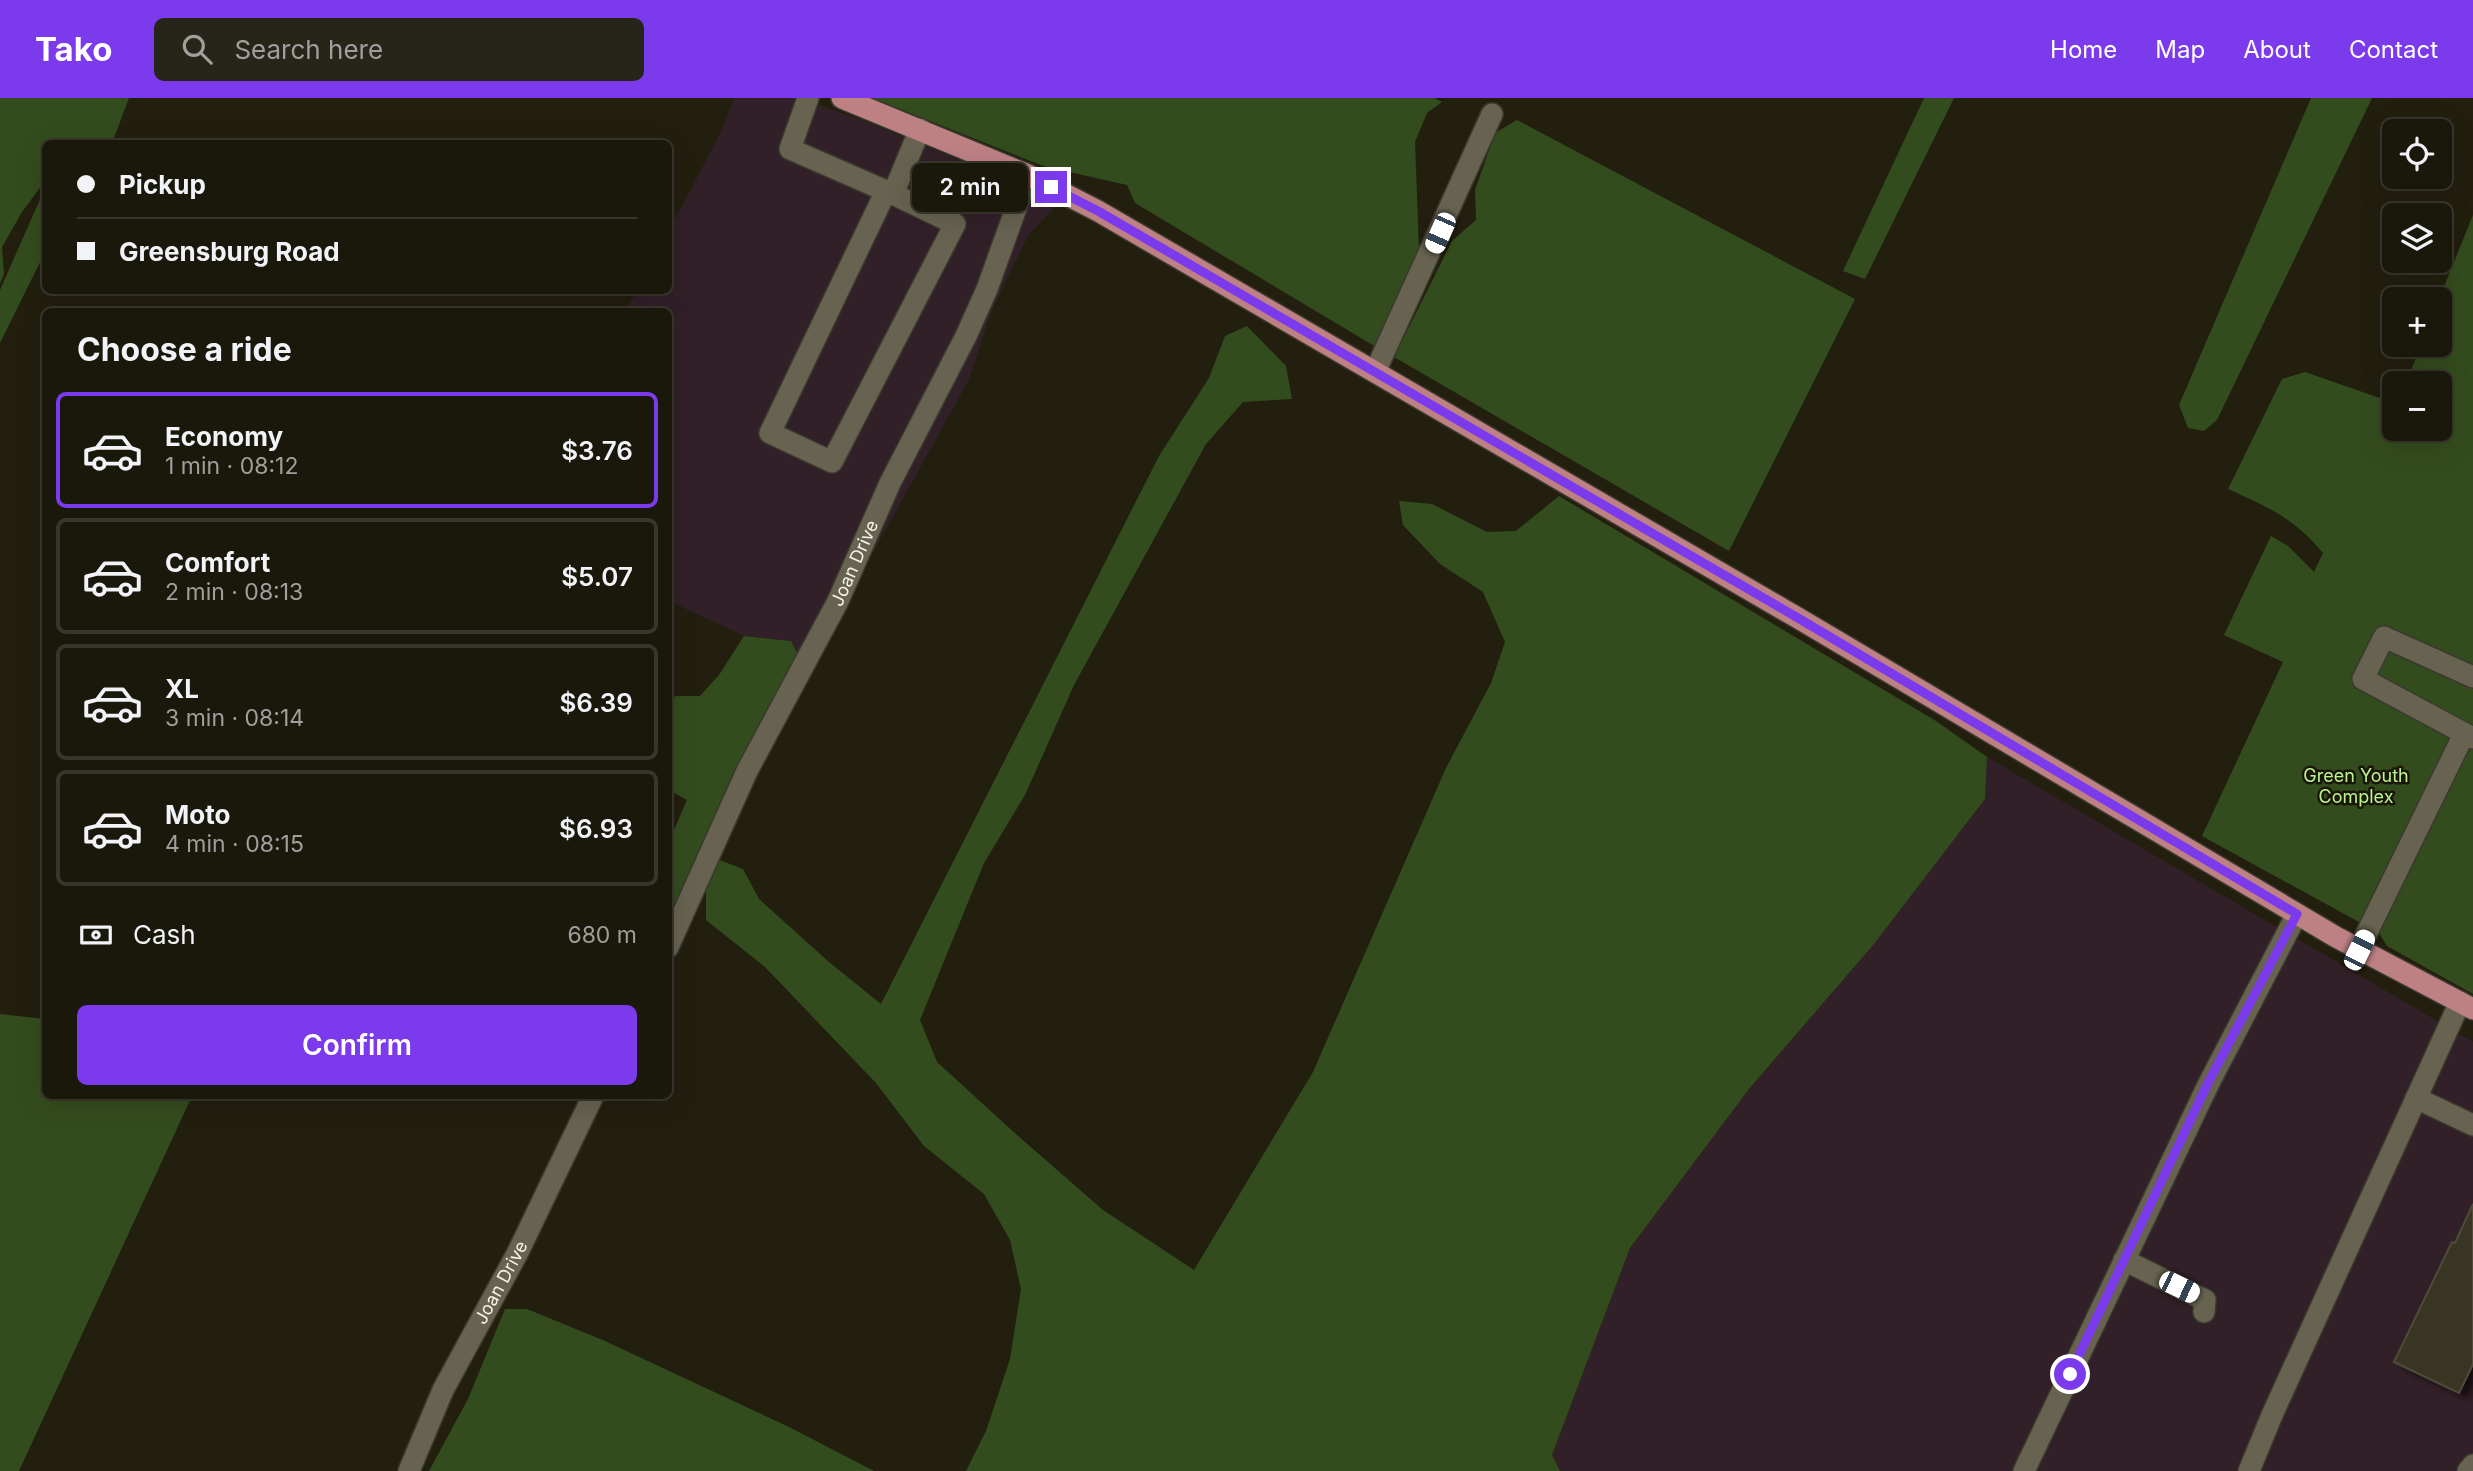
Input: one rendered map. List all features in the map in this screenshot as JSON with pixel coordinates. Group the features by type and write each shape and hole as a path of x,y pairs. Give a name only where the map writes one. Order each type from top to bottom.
{"main road":[{"path":"842,98 1028,175 1098,211 1979,724 2106,803 2297,914 2466,1006"}],"lane":[{"path":"808,98 790,149 890,192 955,224 832,462 771,433 890,192 920,129"},
{"path":"1375,372 1492,114"},
{"name":"Joan Drive","path":"672,938 747,771 838,601 890,483 966,337 987,289 1028,175"},
{"path":"2359,950 2468,736 2363,679 2384,638 2473,677"},
{"path":"2024,1471 2208,1083 2297,914"},
{"path":"2249,1471 2416,1098 2466,1006"},
{"path":"2416,1098 2473,1125"},
{"name":"Joan Drive","path":"409,1471 443,1390 518,1252 592,1099"},
{"path":"2124,1260 2205,1300 2204,1312"},
{"path":"2468,1471 2473,1465"}],"shaded area":[{"path":"734,98 799,98 862,120 993,174 1053,209 1028,236 991,312 969,380 863,570 801,661 791,641 744,636 672,602 672,308 628,308 635,294 672,294 672,224 721,132"},
{"path":"1987,757 2473,1042 2473,1471 1560,1471 1552,1455 1630,1248 1749,1089 1874,944 1985,799"}],"green space":[{"path":"0,98 129,98 113,140 42,140 42,185 22,212 2,247 4,274 0,283"},
{"path":"872,98 1434,98 1442,102 1427,113 1415,142 1419,249 1376,347 1135,203 1127,185 1043,166"},
{"path":"1924,98 1954,98 1865,279 1843,271"},
{"path":"2311,98 2372,98 2217,420 2204,431 2188,428 2179,405"},
{"path":"1517,120 1855,299 1729,551 1394,357 1452,241 1476,220 1475,190 1495,133"},
{"path":"42,195 42,258 0,343 0,290"},
{"name":"Green Youth Complex","path":"2473,215 2473,994 2387,946 2379,933 2202,836 2283,662 2224,635 2271,536 2288,546 2314,572 2323,553 2291,522 2228,489 2282,379 2305,372 2382,399 2382,441 2452,441 2452,371 2411,371 2416,357 2452,357 2452,287 2444,287 2450,273 2452,273"},
{"path":"1247,326 1286,366 1292,399 1243,402 1206,444 1074,685 1025,795 984,863 920,1020 937,1062 1017,1135 1103,1210 1194,1270 1313,1072 1446,768 1491,683 1505,642 1483,592 1440,564 1403,525 1399,501 1432,504 1487,532 1516,531 1559,496 1936,721 1987,757 1985,799 1874,944 1749,1089 1630,1248 1552,1455 1560,1471 966,1471 986,1431 1010,1359 1021,1289 1010,1240 984,1194 924,1146 876,1083 765,967 706,920 706,882 717,859 743,869 759,899 881,1004 1159,456 1209,378 1225,336"},
{"path":"744,636 791,641 801,661 672,940 672,834 687,800 672,792 672,698 700,696 719,675"},
{"path":"0,1014 42,1019 42,1099 191,1099 19,1471 0,1471"},
{"path":"505,1309 527,1309 605,1341 789,1427 874,1471 429,1471 468,1399"}],"building":[{"path":"2473,1204 2473,1364 2459,1393 2394,1362"}],"route":[{"path":"1051,187 1098,211 2028,752 2106,803 2297,914 2208,1083 2070,1374"}]}
